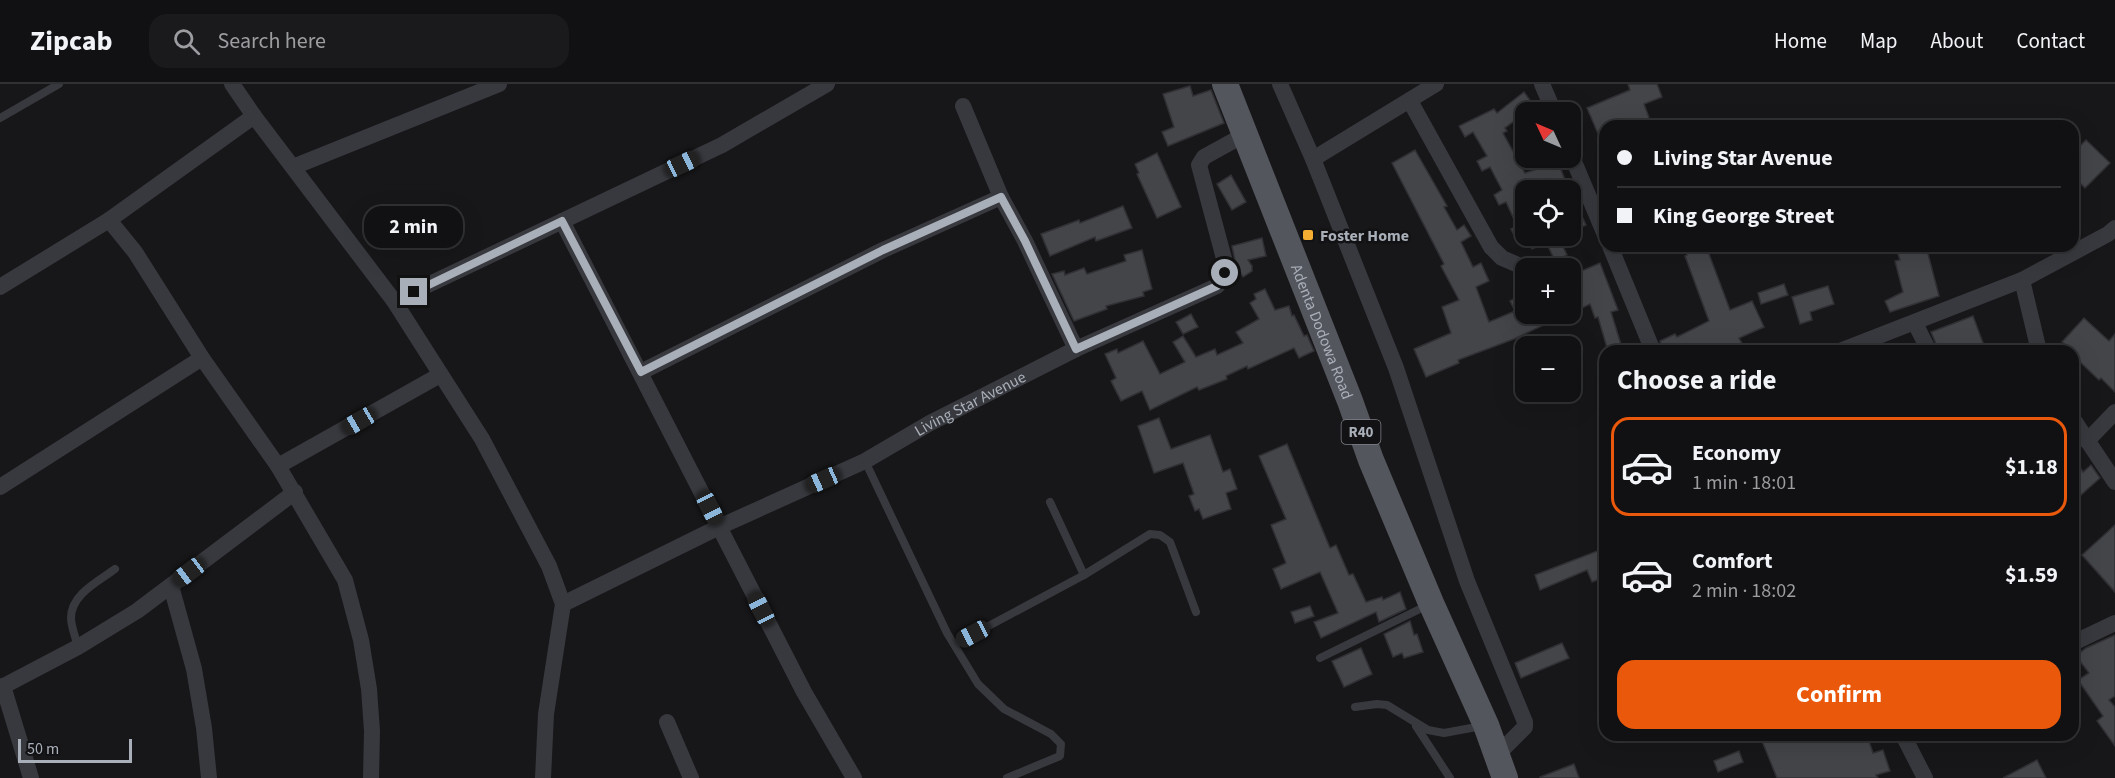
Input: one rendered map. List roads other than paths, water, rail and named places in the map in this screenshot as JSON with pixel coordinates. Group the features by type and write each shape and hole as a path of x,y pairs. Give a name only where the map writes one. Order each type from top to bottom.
{"main road":[{"name":"Adenta Dodowa Road","path":"1225,84 1371,459 1431,603 1486,725 1500,767"}],"street":[{"path":"232,84 394,301 482,440 549,566 563,604 546,714 543,778"},
{"path":"293,167 499,84"},
{"path":"394,301 722,145 827,84"},
{"path":"1280,84 1313,159 1395,368 1467,581 1525,722 1525,728 1500,767"},
{"path":"1313,159 1436,84"},
{"path":"1542,84 1550,102"},
{"path":"1410,100 1491,247 1502,258 1515,264"},
{"path":"963,106 1001,197 1025,241 1076,349"},
{"path":"0,287 109,220 254,116"},
{"name":"Living Star Avenue","path":"563,604 719,526 865,461 930,423 1076,349 1217,286 1222,280 1226,266 1199,165 1204,157 1244,135"},
{"path":"1577,168 1599,221"},
{"path":"641,372 883,250 1001,197"},
{"path":"109,220 135,252 202,358 278,466 345,580 361,640 369,689 372,731 371,778"},
{"path":"562,221 804,692 854,778"},
{"path":"2079,248 2115,228"},
{"path":"1612,252 1651,345"},
{"path":"1856,345 2022,280 2072,252"},
{"path":"2022,280 2038,345"},
{"path":"1915,323 1926,345"},
{"path":"0,487 202,358"},
{"path":"278,466 440,375"},
{"path":"2087,441 2115,412"},
{"path":"2079,428 2115,482"},
{"path":"31,778 1,687 78,647 137,611 295,492"},
{"path":"171,586 194,669 204,728 209,778"},
{"path":"2079,640 2115,623"},
{"path":"667,722 691,778"},
{"path":"1906,741 1925,778"}],"lane":[{"path":"0,118 59,84"},
{"path":"865,461 947,633 978,684 1004,709 1051,734 1061,744 1060,756 1007,778"},
{"path":"1050,502 1084,575"},
{"path":"955,644 1084,575 1150,534 1160,535 1170,542 1196,612"},
{"path":"78,647 71,619 74,603 82,594 115,569"},
{"path":"1320,658 1431,603"},
{"path":"1355,707 1387,705 1428,730 1444,733 1486,725"},
{"path":"1414,722 1450,778"}],"place":[{"name":"Foster Home","path":"1308,235"}]}
